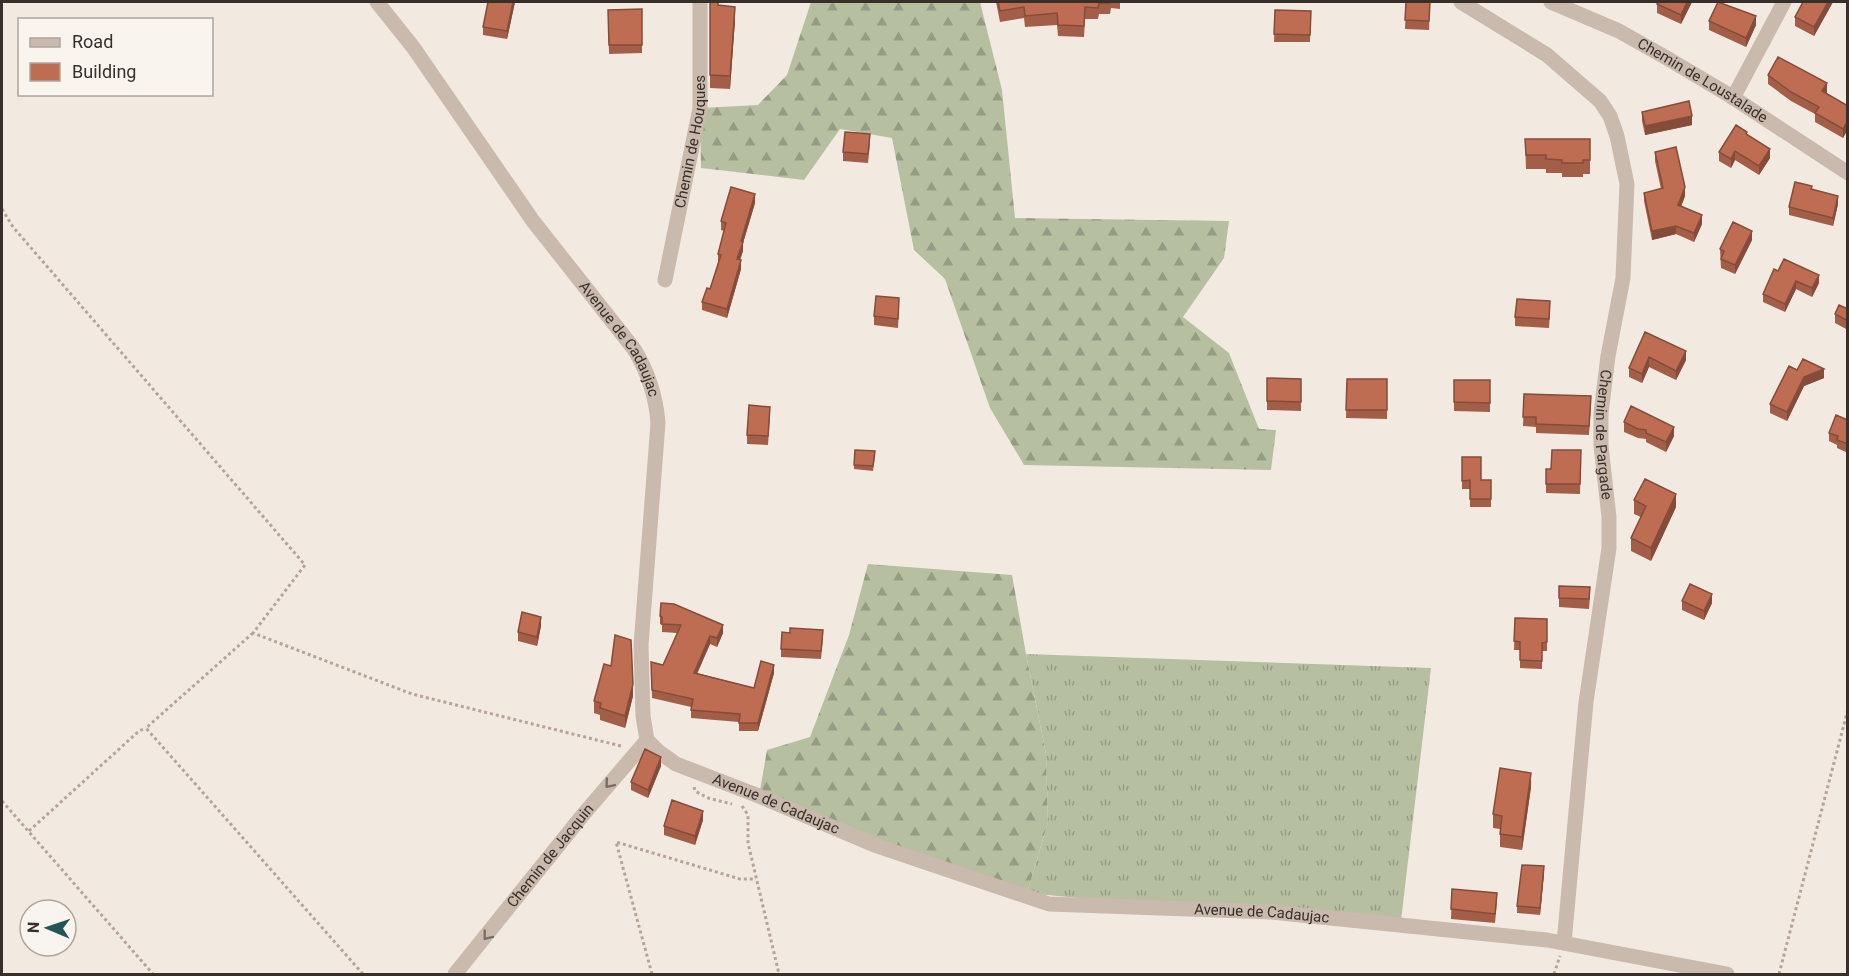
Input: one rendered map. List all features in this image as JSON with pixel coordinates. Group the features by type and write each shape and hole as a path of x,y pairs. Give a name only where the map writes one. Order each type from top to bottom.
{"street":[{"name":"Avenue de Cadaujac","path":"377,2 412,46 532,221 634,349 651,382 658,423 641,645 645,742 688,768 877,846 1049,904 1271,912 1564,943 1727,975"},
{"name":"Chemin de Houques","path":"665,280 700,108 700,2"},
{"name":"Chemin de Pargade","path":"1461,2 1547,55 1600,101 1610,116 1617,136 1627,184 1623,278 1608,356 1602,413 1601,446 1609,517 1609,548 1586,702 1564,943"},
{"name":"Chemin de Loustalade","path":"1551,2 1619,31 1733,98 1848,173"},
{"path":"1733,98 1784,2"},
{"name":"Chemin de Jacquin","path":"455,975 582,816 645,742"}],"path":[{"path":"2,208 13,227 305,566 252,633 28,832"},
{"path":"252,633 412,694 618,746 645,742"},
{"path":"1779,975 1848,709"},
{"path":"146,728 363,975"},
{"path":"688,768 695,791 708,798 743,807 748,815 750,825 748,843 779,975"},
{"path":"2,801 153,975"},
{"path":"651,975 616,842 740,879 756,879"}],"green space":[{"path":"811,2 980,2 1002,90 1015,218 1229,221 1224,258 1183,317 1229,353 1259,429 1276,430 1271,470 1024,465 990,408 945,279 914,250 892,138 840,129 804,180 701,168 700,108 758,105 787,75"},
{"path":"868,564 1012,575 1046,754 1048,822 1027,893 759,796 767,750 810,737 849,635"},
{"path":"1026,654 1431,668 1400,929 1027,893 1048,822 1046,754"}],"building":[{"path":"488,2 513,2 507,31 483,27"},
{"path":"710,2 735,7 730,76 710,75"},
{"path":"998,2 1110,3 1099,3 1098,8 1085,7 1084,26 1058,25 1057,13 1025,16 1024,7 1000,11"},
{"path":"1406,2 1430,2 1429,21 1405,20"},
{"path":"1659,2 1687,2 1681,15 1657,4"},
{"path":"1718,2 1756,16 1746,38 1709,21"},
{"path":"1803,2 1828,2 1814,27 1795,17"},
{"path":"642,9 642,45 609,45 608,10"},
{"path":"1275,10 1311,11 1310,35 1274,34"},
{"path":"1778,57 1827,83 1822,91 1848,106 1848,120 1843,129 1815,113 1819,107 1791,92 1768,75"},
{"path":"1689,101 1692,116 1645,126 1642,112"},
{"path":"1736,125 1770,149 1759,166 1735,151 1731,159 1719,152"},
{"path":"845,132 870,134 868,154 843,152"},
{"path":"1525,139 1590,139 1590,160 1583,160 1583,163 1562,163 1562,160 1546,159 1546,155 1526,155"},
{"path":"1676,147 1685,187 1678,205 1702,215 1694,233 1676,226 1652,231 1644,193 1663,188 1655,152"},
{"path":"1795,182 1838,196 1833,218 1789,207"},
{"path":"731,187 755,194 741,241 743,242 737,259 741,260 727,309 702,302 707,288 710,289 721,255 718,254 726,223 721,221"},
{"path":"1733,222 1752,231 1735,265 1721,259 1724,251 1720,249"},
{"path":"1784,259 1819,275 1812,288 1796,281 1785,304 1763,294 1774,269 1778,271"},
{"path":"876,296 899,298 898,319 874,316"},
{"path":"1517,299 1550,301 1549,319 1515,317"},
{"path":"1839,305 1848,309 1848,321 1835,314"},
{"path":"1645,332 1686,351 1676,371 1649,357 1642,374 1629,368"},
{"path":"1803,359 1824,369 1804,377 1787,412 1770,404 1789,366 1797,370"},
{"path":"1267,378 1301,379 1301,402 1267,401"},
{"path":"1347,379 1387,379 1387,410 1346,410"},
{"path":"1454,380 1490,380 1490,403 1454,402"},
{"path":"1524,394 1591,396 1589,426 1536,424 1536,417 1523,417"},
{"path":"749,405 770,407 768,436 747,435"},
{"path":"1631,406 1674,427 1666,442 1646,433 1646,430 1624,422"},
{"path":"1836,415 1848,420 1848,444 1837,440 1838,436 1829,433"},
{"path":"855,450 875,451 873,466 854,465"},
{"path":"1552,450 1581,450 1580,484 1546,484 1546,469 1551,469"},
{"path":"1462,457 1481,457 1481,480 1491,480 1491,499 1470,499 1470,480 1462,481"},
{"path":"1645,479 1676,494 1651,548 1631,538 1646,506 1634,500"},
{"path":"1690,584 1712,594 1704,611 1682,601"},
{"path":"1559,586 1590,587 1589,599 1559,598"},
{"path":"661,603 674,604 723,625 717,638 710,636 694,673 754,688 761,661 774,665 758,723 739,723 740,714 691,710 693,699 652,690 651,662 663,665 681,625 662,624"},
{"path":"522,612 541,617 537,637 518,632"},
{"path":"1515,618 1547,619 1547,642 1542,643 1542,661 1520,660 1520,642 1514,641"},
{"path":"790,628 823,630 821,651 781,649 782,632 790,633"},
{"path":"615,635 631,640 633,684 625,716 600,708 601,703 594,701 604,664 611,666"},
{"path":"645,749 661,757 648,790 631,782"},
{"path":"1500,768 1531,773 1522,837 1500,834 1502,816 1493,814"},
{"path":"672,800 703,811 695,836 664,826"},
{"path":"1522,865 1544,866 1540,908 1517,906"},
{"path":"1452,889 1497,893 1495,914 1451,909"}]}
